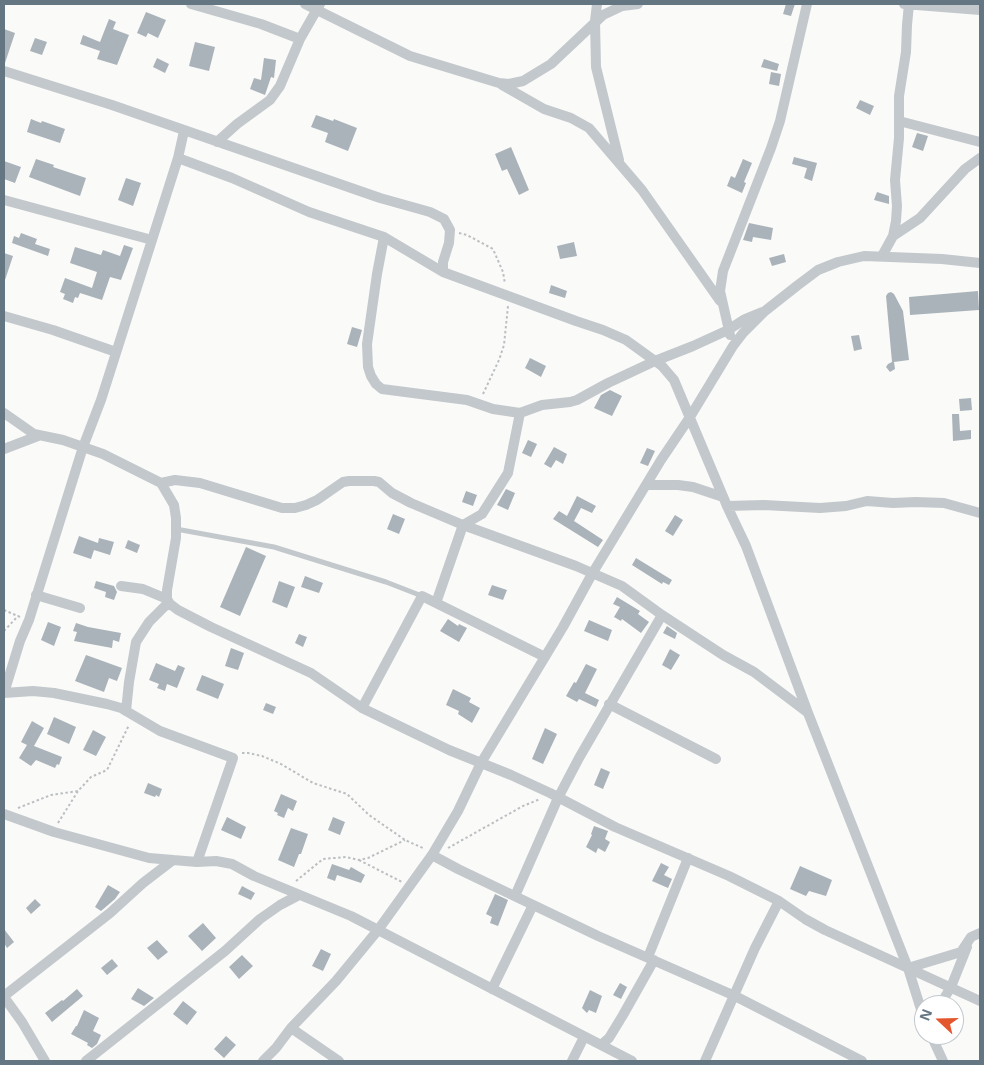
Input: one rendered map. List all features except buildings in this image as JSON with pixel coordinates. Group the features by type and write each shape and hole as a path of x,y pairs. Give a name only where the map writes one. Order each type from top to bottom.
{"street":[{"path":"191,4 261,24 300,39"},
{"path":"306,4 318,7 388,46 410,56 499,84 544,109 571,118 589,128 620,163 668,226 722,304"},
{"path":"596,4 596,67 620,163"},
{"path":"499,84 524,81 538,73 551,64 595,21 622,6 638,4"},
{"path":"732,346 720,291 725,263 780,121 807,4"},
{"path":"882,256 893,236 897,206 895,180 899,96 906,52 908,4 980,10"},
{"path":"217,142 237,124 270,100 280,86 300,39 318,7"},
{"path":"4,71 112,105 380,198 430,212 444,220 450,230 451,236 443,262 443,272"},
{"path":"899,121 980,142"},
{"path":"184,131 178,158 101,400 83,447 4,693 33,691 54,693 107,704 130,714 160,732 233,758 197,862"},
{"path":"178,158 232,178 309,212 384,237 443,272 603,330 626,340 662,366 674,380 749,555 808,713 908,968 916,995"},
{"path":"893,236 920,218 964,169 980,158"},
{"path":"4,200 152,240"},
{"path":"384,237 368,344 368,367 376,384 382,388 479,403 505,412 520,413 542,404 570,402 608,382 693,346 728,330 745,319 765,311"},
{"path":"263,1061 276,1048 291,1028 336,981 378,930 432,855 458,811 481,763 545,657 592,574 732,346 743,333 765,311 827,265 864,256 942,259 980,263"},
{"path":"4,316 53,330 116,352"},
{"path":"4,413 38,436 63,440 103,454 161,483 174,505 176,529 167,590 168,602 149,622 136,642 129,682 130,714"},
{"path":"436,603 464,525 482,514 508,473 520,413"},
{"path":"4,449 38,436"},
{"path":"161,483 175,480 200,483 268,505 295,508 317,500 343,482 358,480 374,481 384,485 392,493 411,503 464,525 551,556 622,586 662,615 754,672 808,713"},
{"path":"646,485 693,487 725,502 826,508 867,501 944,503 980,513"},
{"path":"121,586 143,589 211,627 311,673 362,708 554,796 615,827 688,858 779,902 825,930 980,1001"},
{"path":"36,595 80,608"},
{"path":"362,708 422,596 545,657"},
{"path":"515,896 554,796 662,615"},
{"path":"610,704 716,759"},
{"path":"8,812 54,832 150,858 225,862 286,890 351,916 584,1038 632,1061"},
{"path":"432,855 533,905 735,996 862,1061"},
{"path":"601,1045 609,1038 623,1015 651,959 688,858"},
{"path":"45,1061 4,996 110,913 143,883 173,860"},
{"path":"86,1061 225,951 260,919 299,895"},
{"path":"705,1061 755,948 779,902"},
{"path":"492,989 533,905"},
{"path":"908,968 961,952 976,935"},
{"path":"946,995 976,935"},
{"path":"291,1028 339,1061"},
{"path":"572,1061 584,1038"},
{"path":"936,1045 943,1061"}],"lane":[{"path":"176,529 274,547 386,582 422,596"}],"path":[{"path":"450,230 467,235 493,249 503,272 509,296 504,345 479,403"},
{"path":"4,610 29,620"},
{"path":"4,631 18,616"},
{"path":"54,832 63,813 78,792 91,777 107,770 130,714"},
{"path":"233,758 242,753 262,756 281,764 313,783 340,790 369,815 405,840 424,848 432,855 466,839 523,806 554,796"},
{"path":"8,812 51,795 78,792"},
{"path":"359,860 374,856 405,840"},
{"path":"286,890 311,867 323,859 346,857 359,860 410,886"}]}
